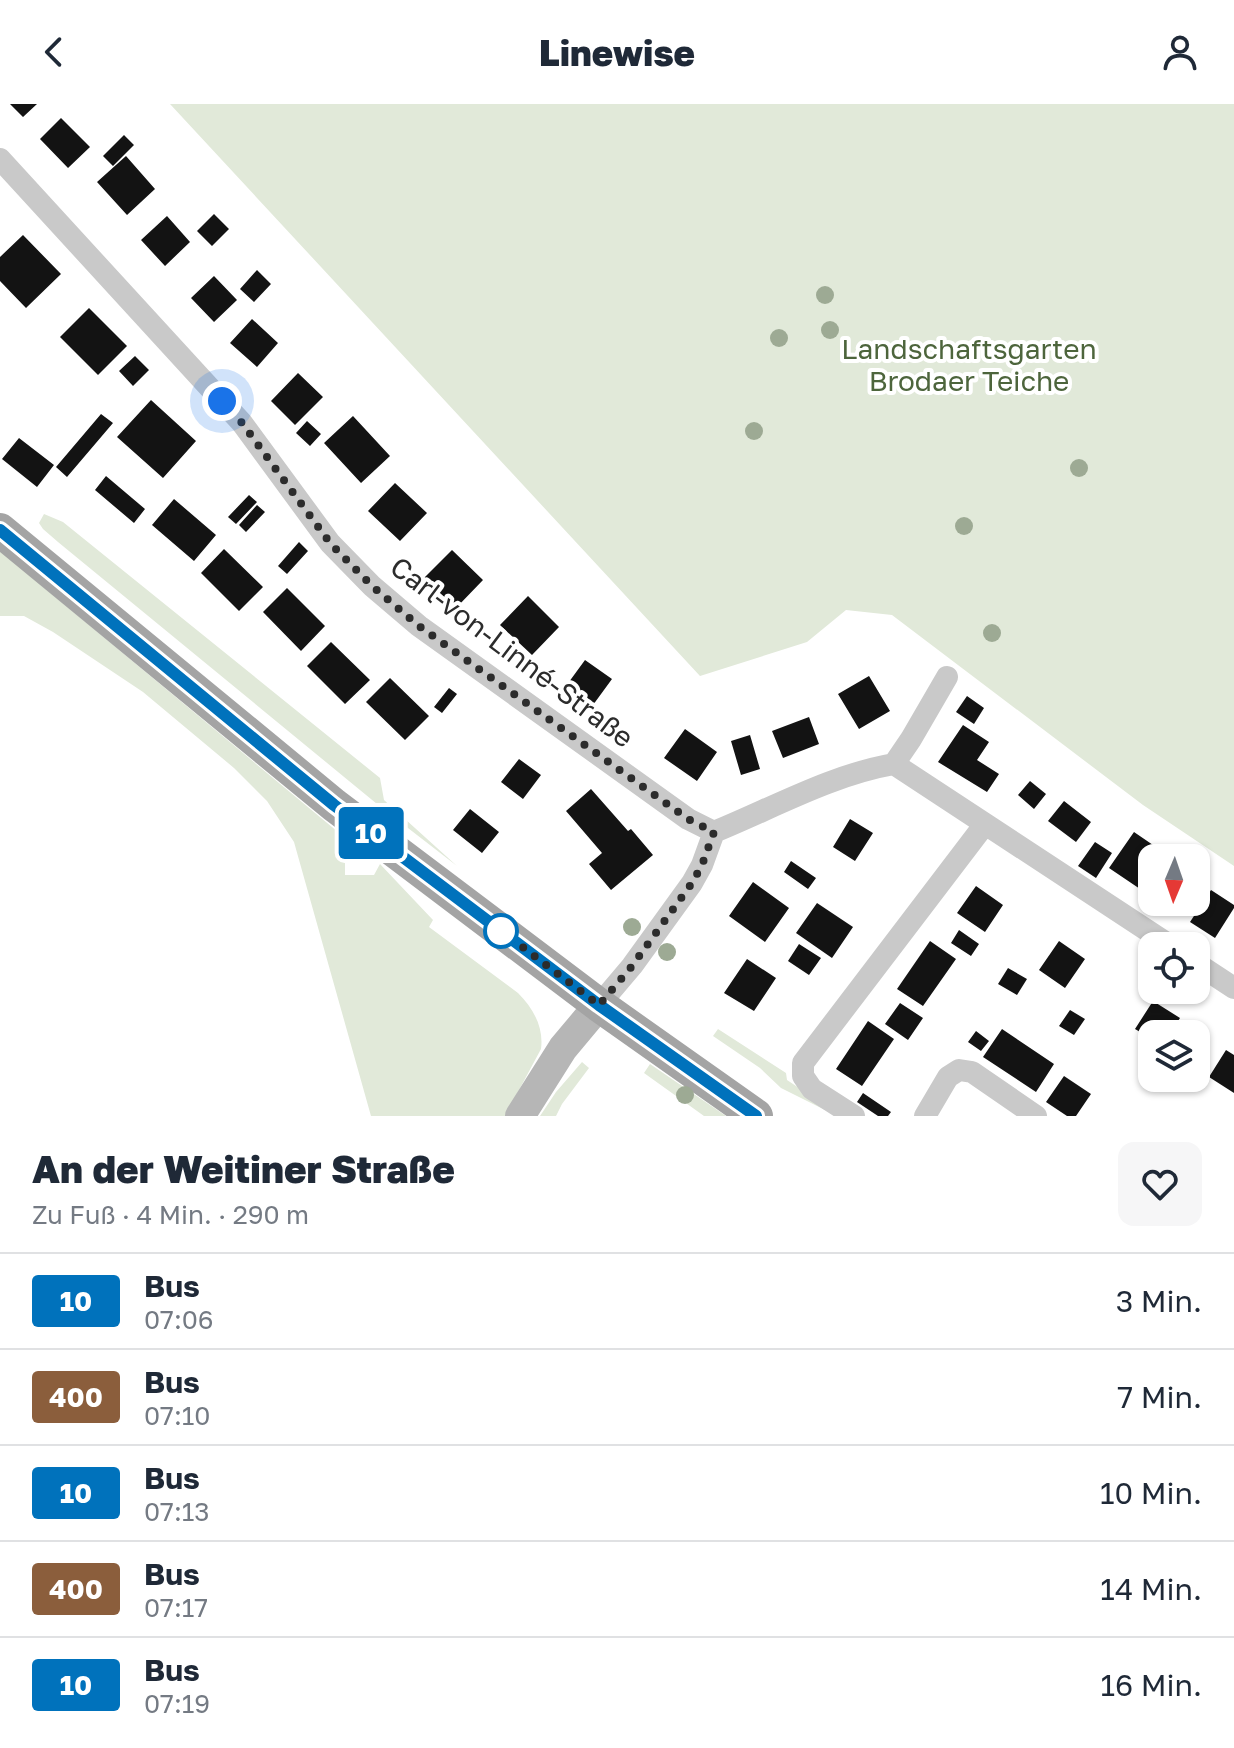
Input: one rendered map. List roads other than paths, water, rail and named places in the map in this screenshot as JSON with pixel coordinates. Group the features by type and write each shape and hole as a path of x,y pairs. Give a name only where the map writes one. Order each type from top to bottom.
{"main road":[{"path":"0,530 334,805 599,1005 756,1116"},
{"path":"520,1116 563,1048 599,1005"}],"street":[{"name":"Carl-von-Linné-Straße","path":"0,159 242,423 330,543 372,586 419,626 688,819 714,832"},
{"path":"894,764 947,677"},
{"path":"599,1005 632,966 692,883 714,832 839,779 873,767 894,764 1150,932"},
{"path":"854,1116 812,1089 803,1076 803,1063 985,824"},
{"path":"1210,972 1234,988"},
{"path":"925,1116 948,1077 959,1070 972,1072 1036,1116"}],"park label":[{"name":"Landschaftsgarten Brodaer Teiche","path":"969,365"}]}
